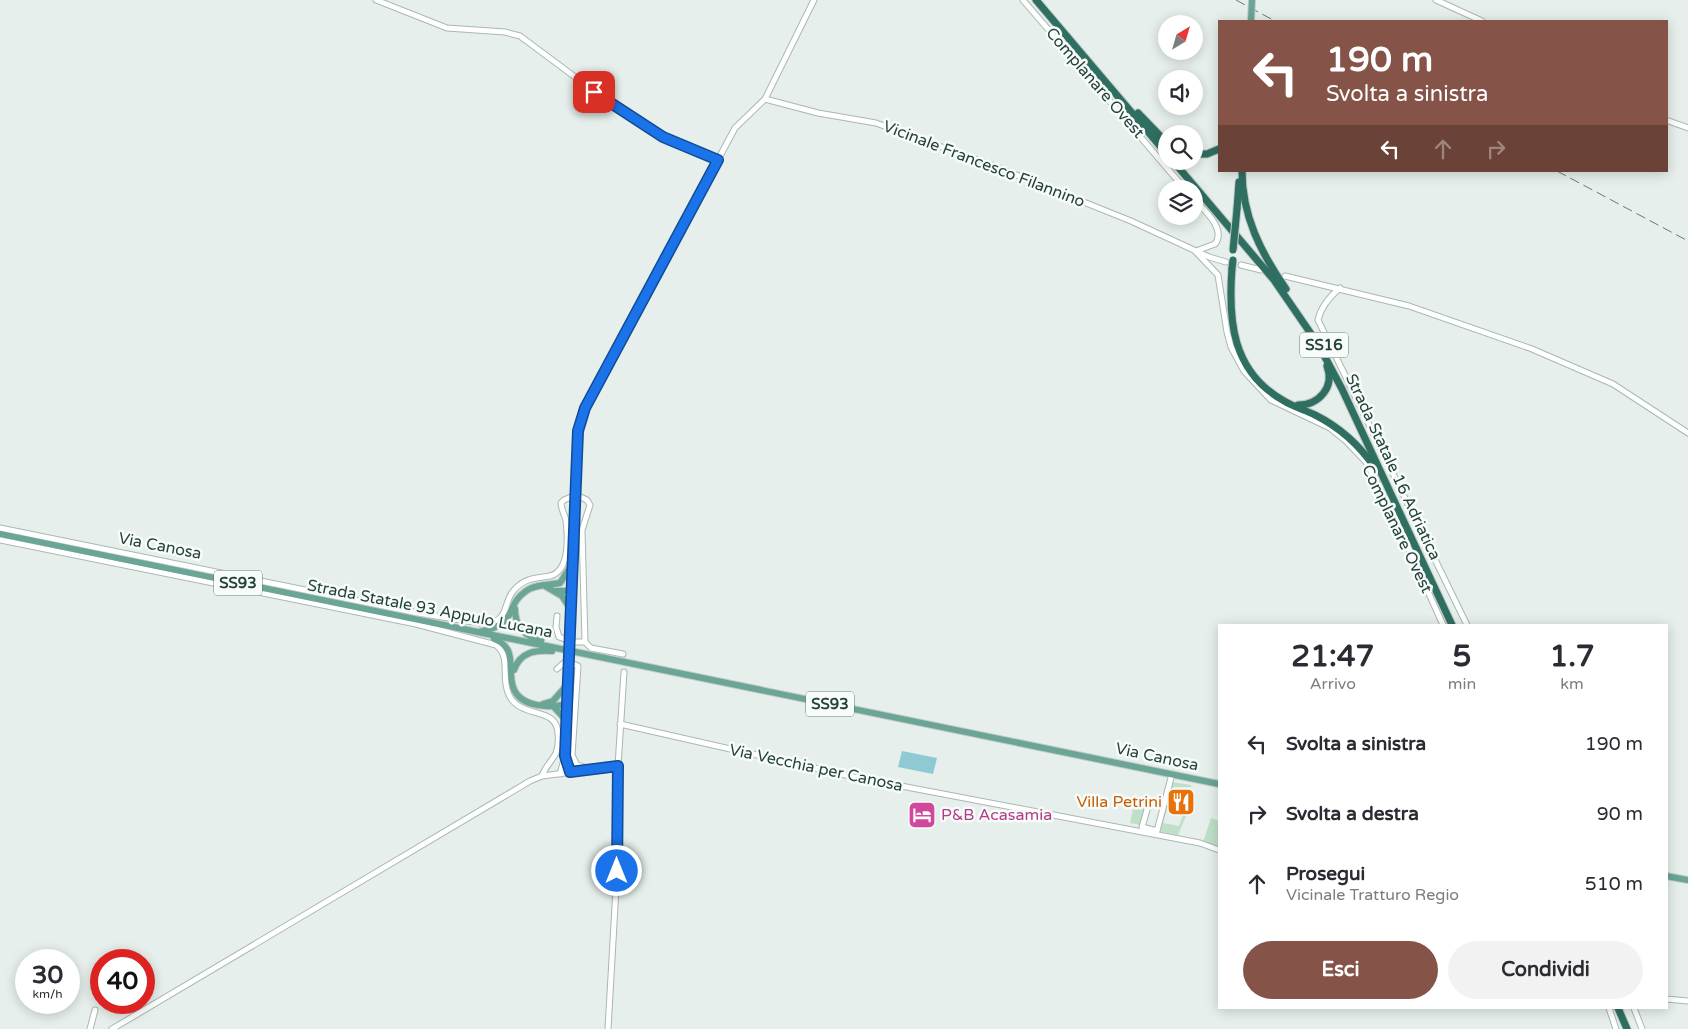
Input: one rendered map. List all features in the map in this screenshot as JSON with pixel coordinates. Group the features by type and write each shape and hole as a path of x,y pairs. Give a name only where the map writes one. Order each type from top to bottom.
{"highway":[{"path":"1036,0 1158,144"},
{"path":"1042,0 1158,137"},
{"path":"1138,113 1158,134"},
{"path":"1203,154 1218,149"},
{"name":"Strada Statale 16 Adriatica","path":"1181,170 1274,280 1306,325 1331,367 1454,624"},
{"name":"Strada Statale 16 Adriatica","path":"1187,170 1286,289 1334,364 1454,624"},
{"name":"SS16","path":"1241,172 1244,198 1252,229 1267,259 1286,289"},
{"name":"SS16","path":"1241,172 1230,263 1230,317 1240,354 1262,384 1279,398 1324,420 1352,440 1373,465 1395,503"},
{"name":"SS16","path":"1292,405 1306,405 1315,401 1324,393 1329,381 1328,368 1306,325"},
{"path":"1622,1011 1627,1029"},
{"path":"1622,1011 1632,1029"}],"main road":[{"path":"1251,20 1252,0"},
{"name":"Strada Statale 93 Appulo Lucana","path":"0,534 1090,758"},
{"path":"555,587 566,578 573,563"},
{"path":"476,633 500,626 510,616 526,591 544,586 572,588"},
{"path":"555,587 572,610"},
{"path":"515,606 518,624 524,633 533,639 570,651"},
{"path":"476,633 501,642 508,649 511,657 512,686 523,700 538,705 568,704"},
{"path":"512,676 515,666 525,654 534,650 570,651"},
{"path":"554,704 568,684"},
{"path":"554,704 564,718 566,728"},
{"name":"Via Canosa","path":"1090,758 1218,784"},
{"path":"1668,876 1688,880"}],"street":[{"path":"376,0 446,28 505,32 520,36 602,97 663,137 718,160"},
{"path":"560,774 565,756 568,704 578,431 585,408 735,128 765,100 814,0"},
{"name":"Complanare Ovest","path":"1023,0 1177,180"},
{"path":"1436,0 1480,20"},
{"name":"Vicinale Francesco Filannino","path":"765,100 876,123 1030,181 1131,221 1196,251 1230,263"},
{"path":"1668,121 1688,128"},
{"path":"1196,251 1215,244 1218,235 1215,224 1203,210"},
{"name":"Complanare Ovest","path":"1196,251 1218,275 1227,332 1238,362 1244,371 1271,400 1330,428 1346,441 1366,462 1395,518 1442,624"},
{"path":"1241,265 1261,270"},
{"path":"1285,276 1340,288 1422,310 1532,349 1613,384 1688,433"},
{"path":"1340,288 1329,298 1320,311 1318,320 1467,624"},
{"path":"576,495 587,500 590,506 582,530 585,642 591,648 623,654"},
{"name":"Via Canosa","path":"0,528 418,613 485,624 492,623 502,617 513,591 518,586 535,577 555,574 562,567 565,558 567,532 561,503 576,495"},
{"name":"Via Canosa","path":"0,540 416,624 491,643 504,653 506,660 504,682 511,698 525,711 554,719 558,734 556,752 542,776"},
{"path":"557,616 556,627 559,637 574,642 585,642"},
{"path":"557,669 561,663 566,662 574,663 578,666 572,755 576,765 592,769"},
{"path":"608,1029 617,871 618,766 624,672"},
{"name":"Via Vecchia per Canosa","path":"620,724 854,777 1200,843 1218,850"},
{"path":"565,756 570,772"},
{"path":"112,1029 530,781 542,776 618,766"},
{"path":"1149,803 1142,827 1156,831 1172,774"},
{"path":"1155,801 1164,804"},
{"path":"1668,999 1688,1001"},
{"path":"1609,1009 1616,1029"},
{"path":"1634,1009 1642,1029"},
{"path":"90,1029 94,1014"}],"green space":[{"path":"1171,782 1191,785 1191,787 1173,787 1163,823 1179,826 1183,815 1188,811 1178,835 1158,831"},
{"path":"1135,800 1146,803 1140,825 1130,823"},
{"path":"1211,818 1218,821 1218,848 1203,842"}],"water":[{"path":"902,751 937,758 933,774 898,767"}],"railway":[{"path":"1236,0 1273,20"},
{"path":"1559,172 1688,241"}],"place":[{"name":"Villa Petrini","path":"1181,802"},
{"name":"P&B Acasamia","path":"922,815"}],"route":[{"path":"594,92 663,137 718,160 671,244 585,408 578,431 565,756 570,772 618,766 617,871"}]}
